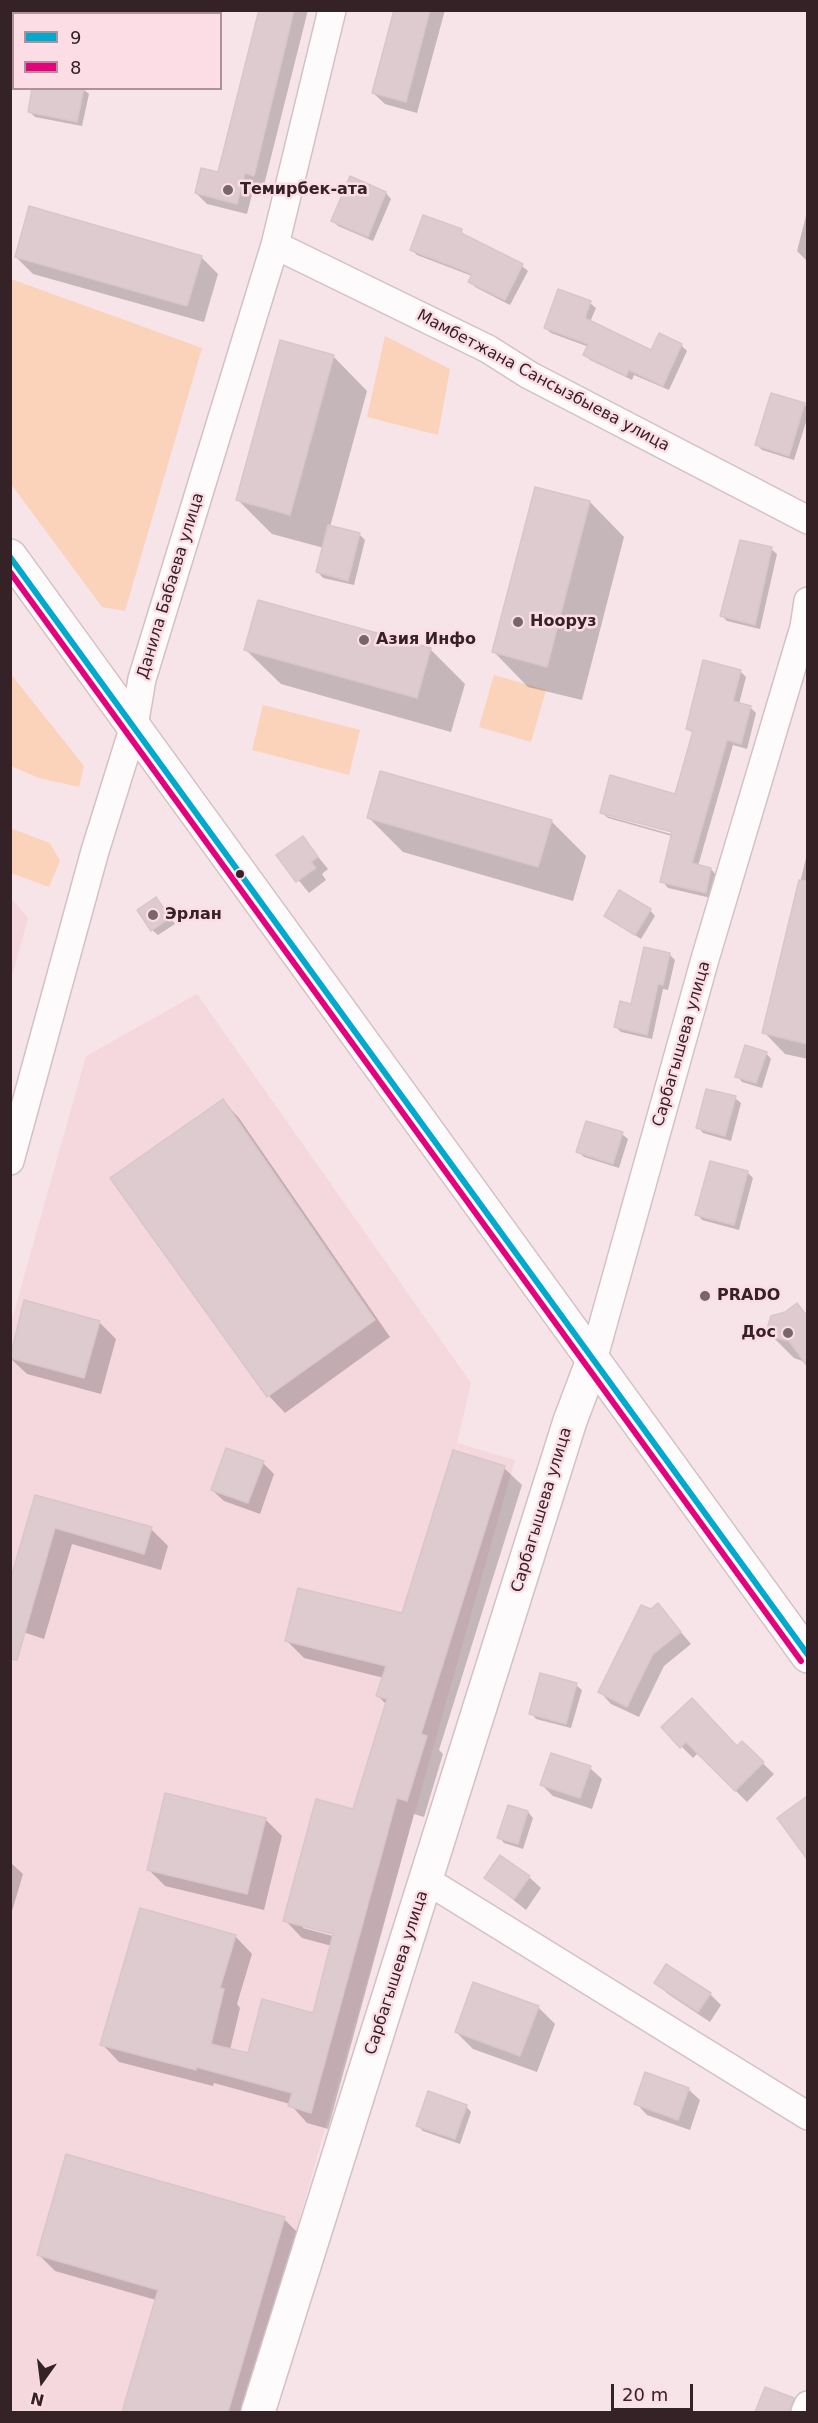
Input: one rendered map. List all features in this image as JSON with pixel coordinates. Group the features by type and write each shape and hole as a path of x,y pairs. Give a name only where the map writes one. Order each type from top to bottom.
{"main road":[{"path":"10,556 807,1656"},
{"name":"Сарбагышева улица","path":"258,2412 570,1421 592,1360"}],"street":[{"name":"Данила Бабаева улица","path":"10,1161 95,851 134,726 142,679 275,245 332,10"},
{"name":"Мамбетжана Сансызбыева улица","path":"275,245 488,349 529,375 807,520"},
{"name":"Сарбагышева улица","path":"592,1360 705,959 804,627 807,601"},
{"path":"426,1880 807,2116"},
{"path":"804,2412 807,2405"}],"shaded area":[{"path":"11,279 202,348 125,611 102,607 11,484"},
{"path":"385,336 450,369 438,435 367,417"},
{"path":"10,673 84,766 79,787 39,778 11,766"},
{"path":"494,675 546,690 531,742 479,727"},
{"path":"263,705 360,730 349,775 252,750"},
{"path":"10,828 50,843 60,861 49,887 11,873"},
{"path":"11,898 28,918 11,980"},
{"path":"197,994 471,1383 457,1443 515,1460 266,2337 242,2412 11,2412 11,1323 86,1056"}],"building":[{"path":"259,10 294,10 254,176 245,173 237,204 195,193 201,168 218,172"},
{"path":"394,10 430,10 406,102 372,93"},
{"path":"32,90 84,90 77,122 28,112"},
{"path":"350,176 386,192 368,237 331,221"},
{"path":"29,206 202,256 187,306 15,257"},
{"path":"423,215 462,229 461,233 523,264 505,300 468,282 472,274 410,250"},
{"path":"558,289 591,301 585,318 651,350 659,333 682,344 663,386 629,370 626,376 583,355 588,344 544,328"},
{"path":"280,340 334,355 290,515 236,500"},
{"path":"771,393 805,403 789,456 755,445"},
{"path":"535,487 590,501 547,667 492,652"},
{"path":"328,525 360,533 348,581 316,572"},
{"path":"740,540 772,547 755,625 720,616"},
{"path":"258,600 431,648 417,698 244,650"},
{"path":"703,660 741,670 733,701 751,706 741,744 727,740 692,863 711,868 706,893 660,882 672,832 600,813 610,775 675,794 693,731 686,729"},
{"path":"380,771 552,820 538,867 367,818"},
{"path":"303,836 318,857 311,862 316,868 296,882 276,855"},
{"path":"799,880 807,881 807,1044 762,1033"},
{"path":"619,890 651,909 635,935 604,916"},
{"path":"156,897 170,918 151,931 137,910"},
{"path":"644,947 670,953 663,985 658,984 647,1035 614,1027 620,1001 631,1004"},
{"path":"745,1045 767,1052 756,1083 735,1077"},
{"path":"706,1089 736,1096 725,1136 696,1128"},
{"path":"223,1099 375,1320 267,1397 110,1178"},
{"path":"586,1121 623,1132 613,1164 576,1152"},
{"path":"710,1161 748,1171 734,1225 695,1215"},
{"path":"24,1300 100,1321 84,1378 10,1358"},
{"name":"Дос","path":"797,1303 807,1316 807,1366 789,1341 771,1337 767,1329 771,1316 785,1312"},
{"path":"226,1448 264,1461 248,1503 211,1490"},
{"path":"453,1450 505,1466 421,1734 427,1736 407,1801 397,1798 311,2113 288,2106 292,2093 196,2067 196,2070 100,2045 140,1908 236,1935 220,1988 224,1989 211,2044 248,2053 262,1999 313,2013 333,1934 283,1921 316,1799 353,1809 387,1699 376,1696 386,1666 285,1641 298,1588 402,1613"},
{"path":"35,1495 152,1527 144,1554 55,1528 17,1660 10,1659 10,1581"},
{"path":"658,1603 681,1632 653,1654 627,1707 598,1692 641,1605 651,1609"},
{"path":"540,1673 577,1683 566,1724 529,1714"},
{"path":"692,1698 737,1746 742,1741 764,1762 735,1791 686,1742 680,1748 661,1727"},
{"path":"551,1753 591,1766 580,1798 540,1785"},
{"path":"165,1793 266,1818 247,1894 147,1870"},
{"path":"807,1796 807,1859 777,1818"},
{"path":"508,1805 528,1811 518,1844 497,1838"},
{"path":"500,1855 530,1876 514,1899 484,1878"},
{"path":"666,1964 711,1993 698,2012 654,1983"},
{"path":"473,1982 539,2006 520,2056 455,2032"},
{"path":"645,2072 689,2088 678,2120 634,2104"},
{"path":"428,2091 467,2105 455,2139 416,2126"},
{"path":"66,2154 285,2217 228,2412 122,2412 158,2290 37,2255"},
{"path":"765,2387 794,2398 789,2412 755,2412"}],"transit line":[{"name":"9","path":"10,557 808,1655"},
{"name":"8","path":"10,572 801,1661"}],"place":[{"name":"Темирбек-ата","path":"228,190"},
{"name":"Нооруз","path":"518,622"},
{"name":"Азия Инфо","path":"364,640"},
{"name":"Эрлан","path":"153,915"},
{"name":"PRADO","path":"705,1296"},
{"name":"Дос","path":"788,1333"}]}
